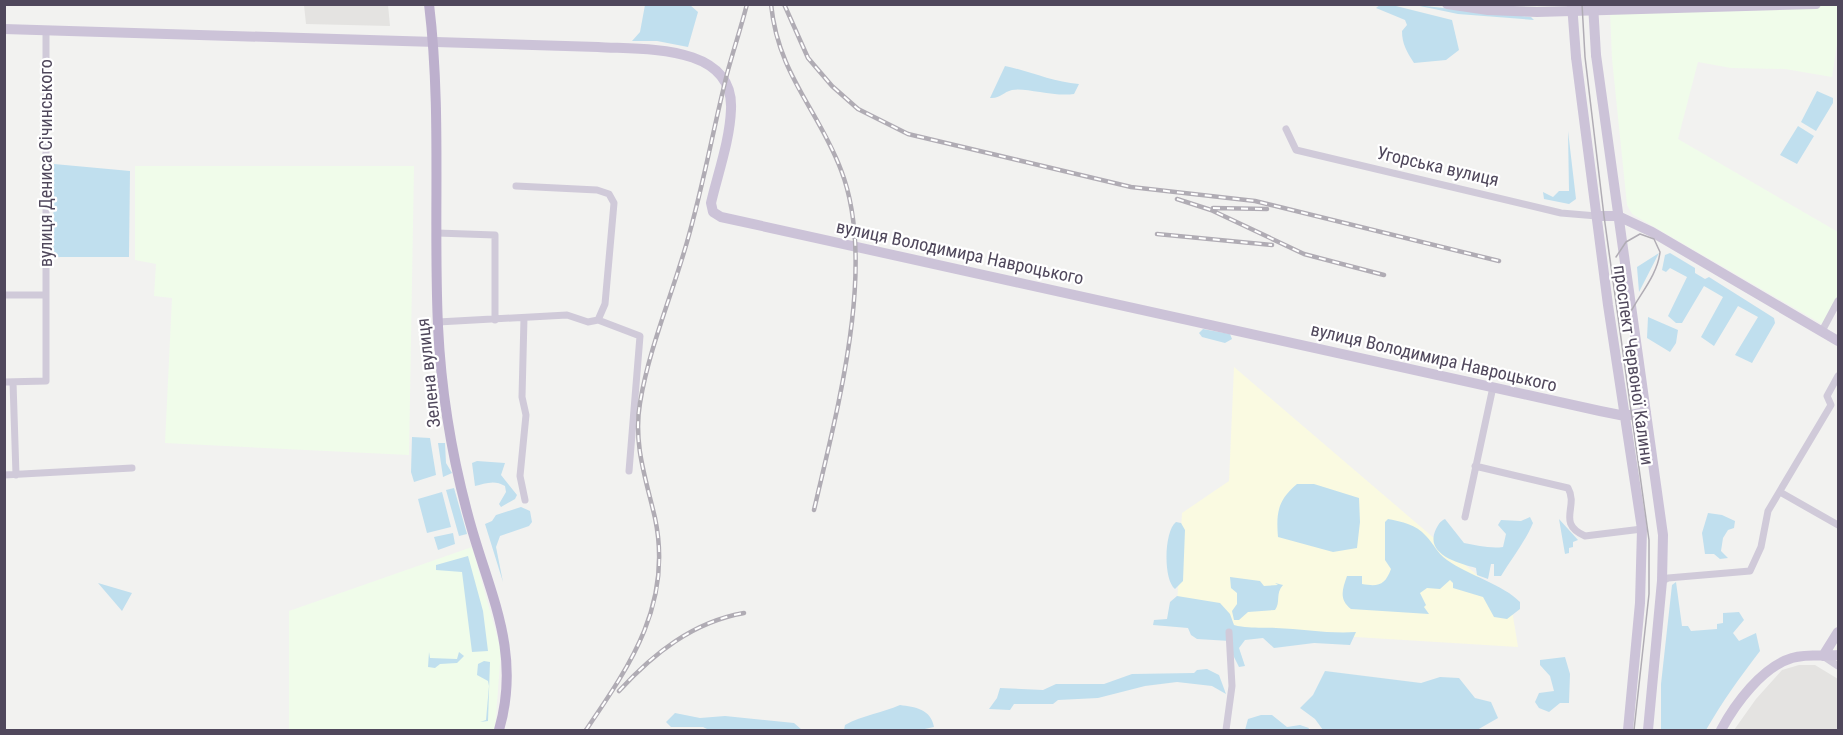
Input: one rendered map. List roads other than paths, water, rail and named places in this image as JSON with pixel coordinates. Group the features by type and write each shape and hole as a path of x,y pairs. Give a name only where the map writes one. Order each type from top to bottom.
{"main road":[{"name":"Зелена вулиця","path":"429,4 434,43 438,322 441,365 459,480 504,635 505,695 499,730"}],"street":[{"path":"1447,4 1488,10 1548,11 1668,5 1816,4"},
{"path":"1522,4 1548,11"},
{"name":"проспект Червоної Калини","path":"1572,4 1576,57 1596,216 1642,530 1642,581 1628,730"},
{"name":"проспект Червоної Калини","path":"1593,4 1596,55 1663,535 1662,581 1648,730"},
{"name":"вулиця Володимира Навроцького","path":"4,29 591,46 678,52 712,66 725,85 731,103 728,131 711,203 713,212 722,217 1625,416"},
{"name":"вулиця Дениса Січинського","path":"9,382 46,381 46,30"},
{"name":"Угорська вулиця","path":"1286,129 1296,150 1561,213 1596,216"},
{"path":"516,186 597,190 609,194 614,203 613,215 605,304 598,320"},
{"path":"1596,216 1618,216 1647,230 1839,341"},
{"path":"1622,242 1629,235 1647,230"},
{"path":"437,233 495,235 495,320"},
{"path":"4,296 45,295"},
{"path":"1822,331 1839,301"},
{"path":"438,322 567,315 588,322 598,320 639,336 641,342 629,471"},
{"path":"524,318 522,397 526,415 520,476 525,500"},
{"path":"1642,581 1662,581 1678,577 1750,571 1761,547 1768,511 1831,405 1827,396 1839,376"},
{"path":"9,382 16,475"},
{"path":"1465,517 1493,387"},
{"path":"1625,416 1646,412"},
{"path":"1475,466 1568,488 1572,495 1568,517 1570,523 1576,531 1585,536 1642,530"},
{"path":"4,475 132,468"},
{"path":"1780,492 1839,525"},
{"path":"1226,730 1232,686 1229,632"},
{"path":"1823,656 1839,632"},
{"path":"1721,730 1742,700 1772,669 1794,658 1839,655"},
{"path":"1823,656 1839,666"}],"tram line":[{"path":"1582,4 1585,57 1604,216 1649,540 1649,594 1634,730"},
{"path":"1616,257 1626,242 1640,234 1654,239 1660,252 1654,273 1630,312 1622,333"}],"railway":[{"path":"586,730 632,656 653,605 658,578 659,549 655,518 639,447 640,403 655,342 693,221 727,74 747,4"},
{"path":"771,4 775,29 790,72 832,148 841,170 851,208 855,250 855,294 850,340 833,430 814,510"},
{"path":"784,4 808,58 832,86 858,109 908,134 1131,187 1255,201 1499,261"},
{"path":"1177,199 1211,210 1304,254 1384,275"},
{"path":"1213,208 1267,209"},
{"path":"1157,234 1272,245"},
{"path":"619,691 646,664 676,641 708,624 744,613"}]}
